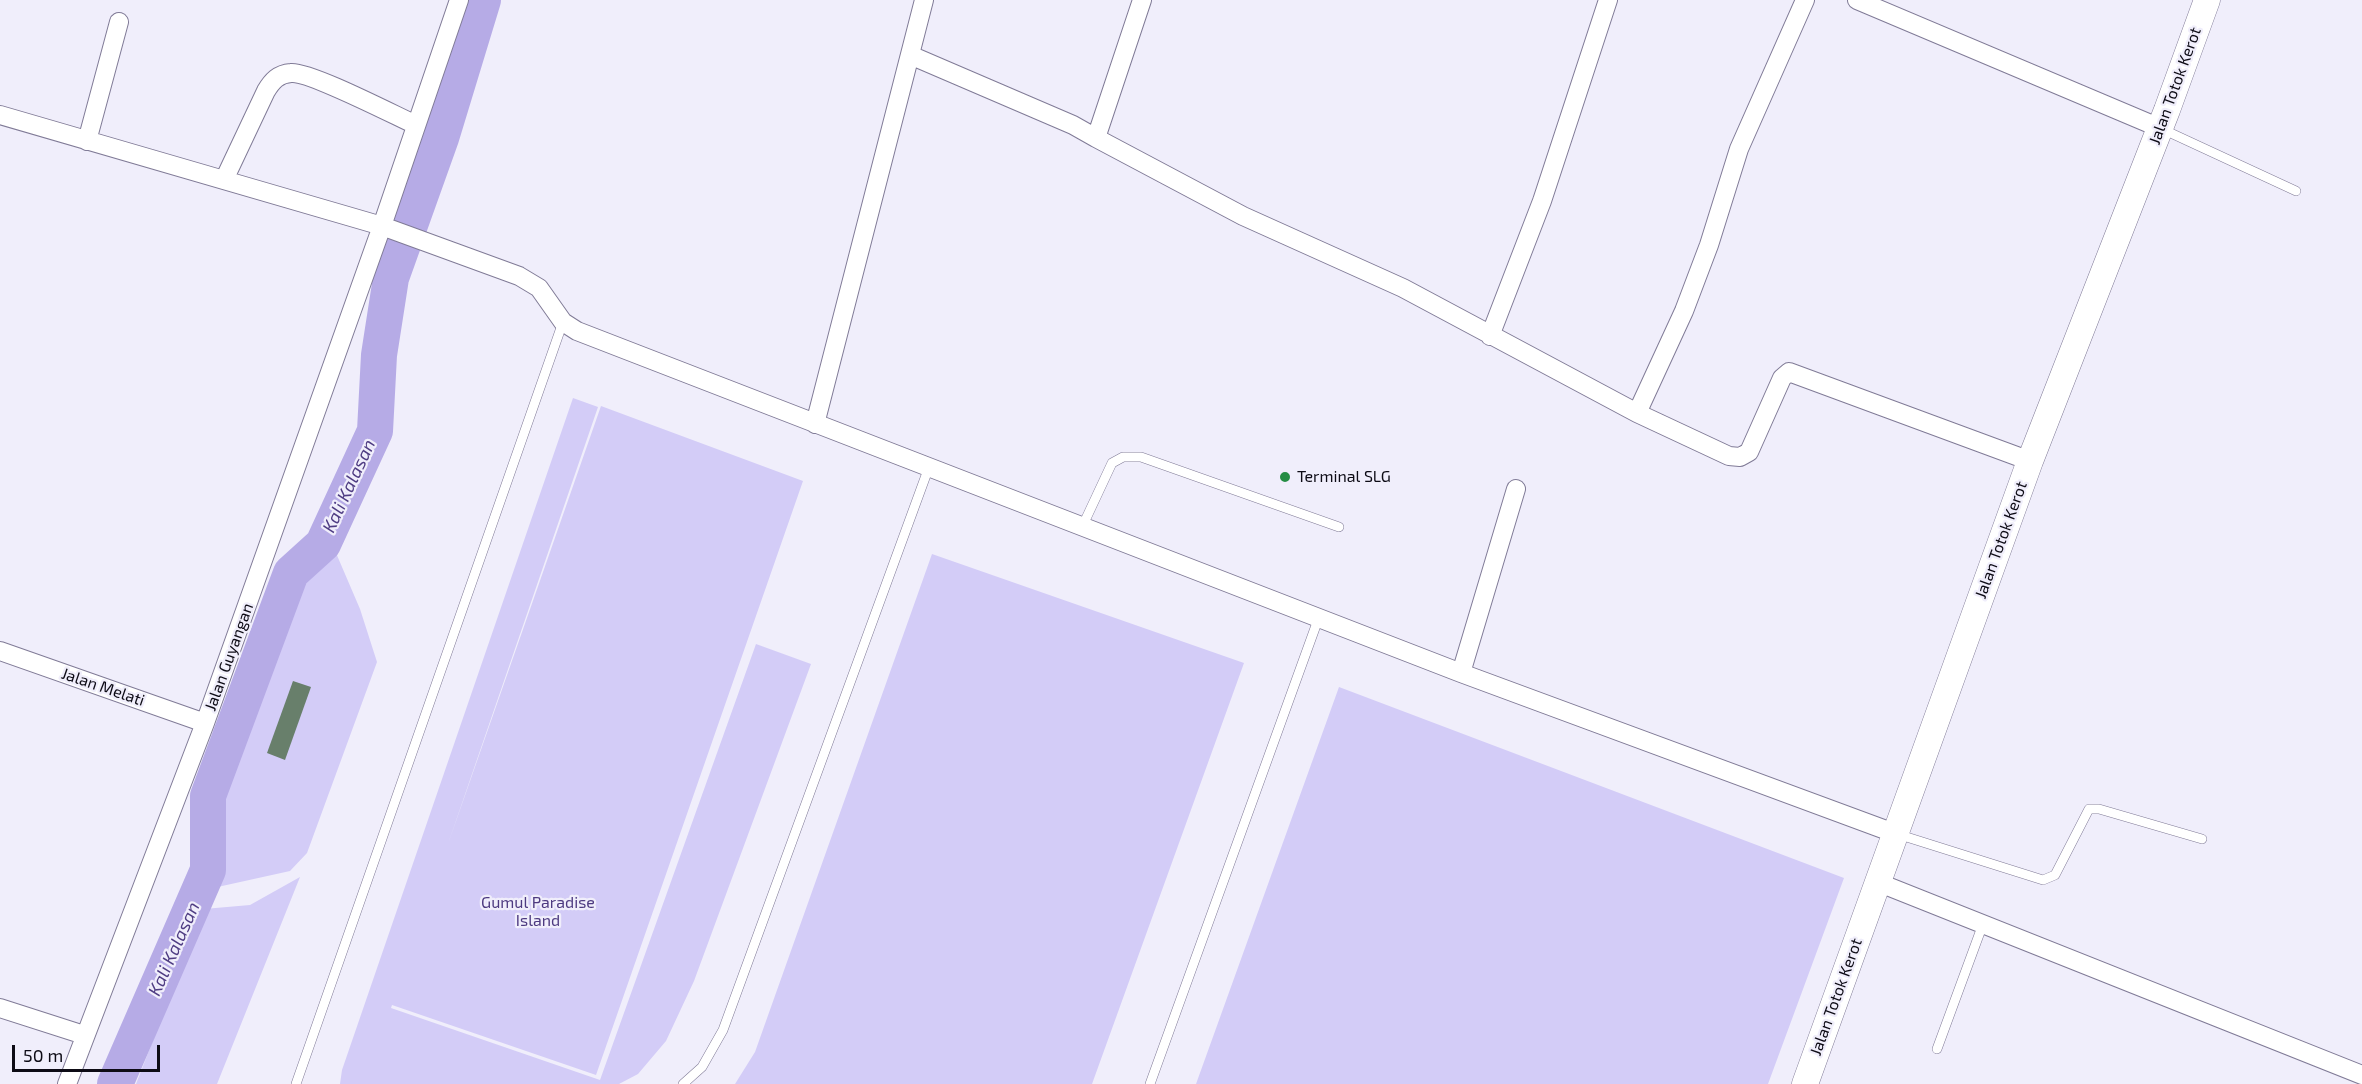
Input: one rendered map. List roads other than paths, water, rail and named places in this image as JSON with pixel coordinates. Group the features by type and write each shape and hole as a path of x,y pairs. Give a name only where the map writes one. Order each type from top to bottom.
{"main road":[{"name":"Jalan Totok Kerot","path":"1805,1084 2030,461 2160,128 2207,0"}],"street":[{"name":"Jalan Guyangan","path":"67,1084 205,723 389,229 416,125 459,0"},
{"path":"815,424 924,0"},
{"path":"1096,138 1142,0"},
{"path":"1490,336 1542,201 1608,0"},
{"path":"1637,413 1684,311 1709,245 1739,149 1805,0"},
{"path":"1857,0 2160,128"},
{"path":"87,141 119,22"},
{"path":"910,55 1073,125 1243,216 1403,288 1637,413 1729,456 1740,457 1749,452 1782,378 1789,372 2030,461"},
{"path":"224,180 266,91 272,81 280,75 302,74 416,125"},
{"path":"0,115 389,229 519,276 539,288 563,322 577,331 1461,673 1894,833"},
{"path":"1461,673 1516,489"},
{"name":"Jalan Melati","path":"0,651 205,723"},
{"path":"1877,882 2362,1075"},
{"path":"0,1008 84,1035"}],"lane":[{"path":"2160,128 2296,191"},
{"path":"296,1084 563,322"},
{"path":"1083,525 1112,463 1123,457 1141,457 1339,527"},
{"path":"683,1084 702,1067 723,1030 929,467"},
{"path":"1150,1084 1319,617"},
{"path":"1894,833 2043,880 2055,875 2089,809 2099,809 2202,838"},
{"path":"1937,1049 1983,924"}],"waterway":[{"name":"Kali Kalasan","path":"115,1084 208,870 208,796 291,573 323,544 375,431 379,355 391,278 441,138 483,0"}],"place":[{"name":"Terminal SLG","path":"1285,477"}],"park label":[{"name":"Gumul Paradise Island","path":"538,912"}]}
